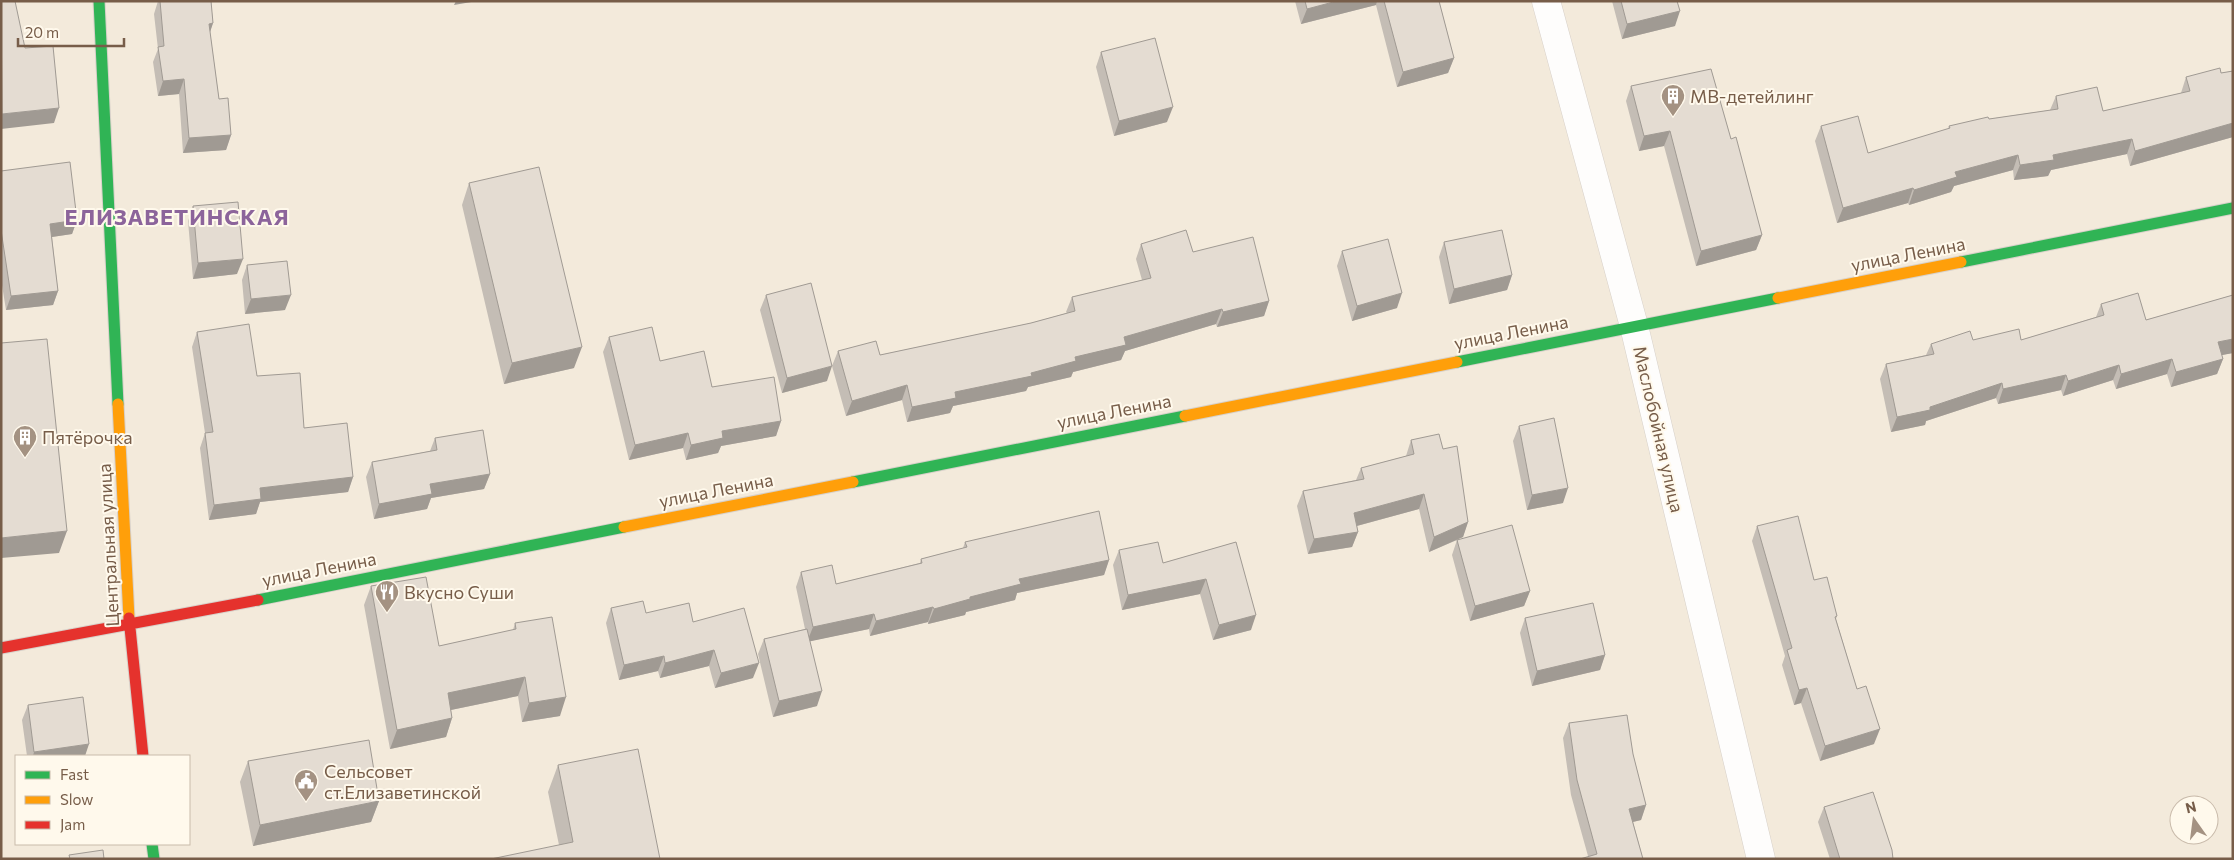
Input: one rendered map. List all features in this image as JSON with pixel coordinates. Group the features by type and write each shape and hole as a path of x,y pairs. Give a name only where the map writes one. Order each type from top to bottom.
{"street":[{"name":"Центральная улица","path":"99,1 129,625 143,755"},
{"name":"Маслобойная улица","path":"1546,1 1634,326 1761,859"},
{"name":"улица Ленина","path":"1,648 129,625 2233,208"},
{"path":"152,845 154,859"}],"shaded area":[{"path":"1,1 2233,1 2233,859 1,859"}],"building":[{"path":"1,1 15,1 25,48 53,46 59,108 2,114"},
{"path":"160,1 211,1 213,23 209,24 219,99 228,98 231,135 189,138 184,79 163,81 158,47 164,46"},
{"path":"1305,1 1337,1 1307,9"},
{"path":"1384,1 1439,1 1454,58 1403,72"},
{"path":"1621,1 1677,1 1680,11 1627,24"},
{"path":"1155,38 1173,107 1119,121 1101,52"},
{"path":"2220,68 2221,73 2233,71 2233,123 2135,151 2132,139 2053,155 2054,160 2020,165 2018,155 1955,172 1957,177 1843,208 1821,126 1858,116 1868,153 1950,128 1949,126 1988,117 1989,119 2058,109 2056,96 2097,87 2103,111 2190,91 2186,77"},
{"path":"1711,69 1731,139 1736,137 1762,235 1701,251 1670,131 1644,136 1631,86"},
{"path":"70,162 77,220 50,224 58,291 11,296 1,230 1,171"},
{"path":"539,167 582,347 512,363 469,183"},
{"path":"238,202 243,259 198,263 193,206"},
{"path":"1186,230 1193,252 1253,237 1269,301 1223,312 1222,309 1124,337 1126,345 1075,357 1076,361 1031,373 1032,376 955,392 956,398 912,407 907,385 852,401 838,351 876,341 880,355 1031,323 1075,311 1072,297 1151,278 1141,244"},
{"path":"1502,230 1512,275 1454,289 1444,242"},
{"path":"1388,239 1402,293 1357,306 1342,251"},
{"path":"287,261 291,295 251,299 247,265"},
{"path":"811,283 832,366 787,378 766,295"},
{"path":"2138,293 2146,320 2233,295 2233,339 2218,342 2223,359 2176,372 2172,359 2121,374 2119,365 2068,381 2066,375 2003,389 2002,383 1930,407 1930,410 1897,417 1886,364 1934,354 1931,344 1970,331 1973,340 2019,329 2021,340 2104,315 2101,304"},
{"path":"249,324 257,376 300,373 304,428 347,423 353,477 260,488 261,499 214,505 205,433 213,432 197,332"},
{"path":"652,327 660,361 704,351 712,387 774,377 781,421 722,431 723,438 691,445 688,433 635,445 609,337"},
{"name":"Пятёрочка","path":"47,339 67,531 1,538 1,343"},
{"path":"1554,418 1568,488 1532,495 1519,426"},
{"path":"483,430 490,474 430,484 432,494 379,504 372,462 437,450 435,438"},
{"path":"1439,434 1443,449 1457,446 1468,522 1434,537 1424,494 1354,513 1358,532 1314,539 1303,491 1364,479 1361,468 1414,454 1411,440"},
{"path":"1099,511 1109,560 1019,579 1021,584 970,597 970,599 934,609 933,607 876,621 874,614 813,627 801,572 832,565 836,584 922,563 921,559 967,547 965,542"},
{"path":"1798,516 1814,580 1827,577 1837,616 1835,617 1857,689 1866,686 1880,729 1825,746 1807,688 1799,690 1787,650 1792,648 1757,526"},
{"path":"1512,525 1530,591 1475,606 1457,540"},
{"path":"1158,542 1163,563 1236,542 1256,615 1219,625 1206,579 1128,595 1119,550"},
{"path":"426,577 439,646 516,629 515,623 552,617 566,697 529,703 525,677 448,693 452,718 397,730 371,586"},
{"path":"643,601 646,613 689,603 693,622 744,608 759,663 721,673 714,650 665,663 664,656 624,665 611,608"},
{"path":"1593,603 1605,655 1537,671 1525,618"},
{"path":"807,629 822,691 779,701 764,639"},
{"path":"83,697 89,744 34,752 28,705"},
{"path":"1627,715 1633,754 1646,805 1629,809 1643,859 1580,859 1597,854 1577,780 1569,723"},
{"name":"Сельсовет ст.Елизаветинской","path":"369,740 379,801 260,825 248,761"},
{"path":"638,749 660,859 491,859 573,842 558,765"},
{"path":"1873,792 1892,850 1893,859 1840,859 1824,807"},
{"path":"103,850 104,859 70,859 69,855"}],"traffic: fast":[{"path":"99,1 118,404"},
{"path":"1961,262 2233,208"},
{"path":"1457,362 1778,298"},
{"path":"853,482 1185,416"},
{"path":"258,600 624,527"},
{"path":"152,845 154,859"}],"traffic: slow":[{"path":"1778,298 1961,262"},
{"path":"1185,416 1457,362"},
{"path":"118,404 129,618"},
{"path":"624,527 853,482"}],"traffic: jam":[{"path":"1,648 258,600"},
{"path":"129,618 143,755"}],"place":[{"name":"MB-детейлинг","path":"1673,117"},
{"name":"Пятёрочка","path":"25,458"},
{"name":"Вкусно Суши","path":"387,613"},
{"name":"Сельсовет ст.Елизаветинской","path":"306,802"}],"district":[{"name":"ЕЛИЗАВЕТИНСКАЯ","path":"177,216"}]}
